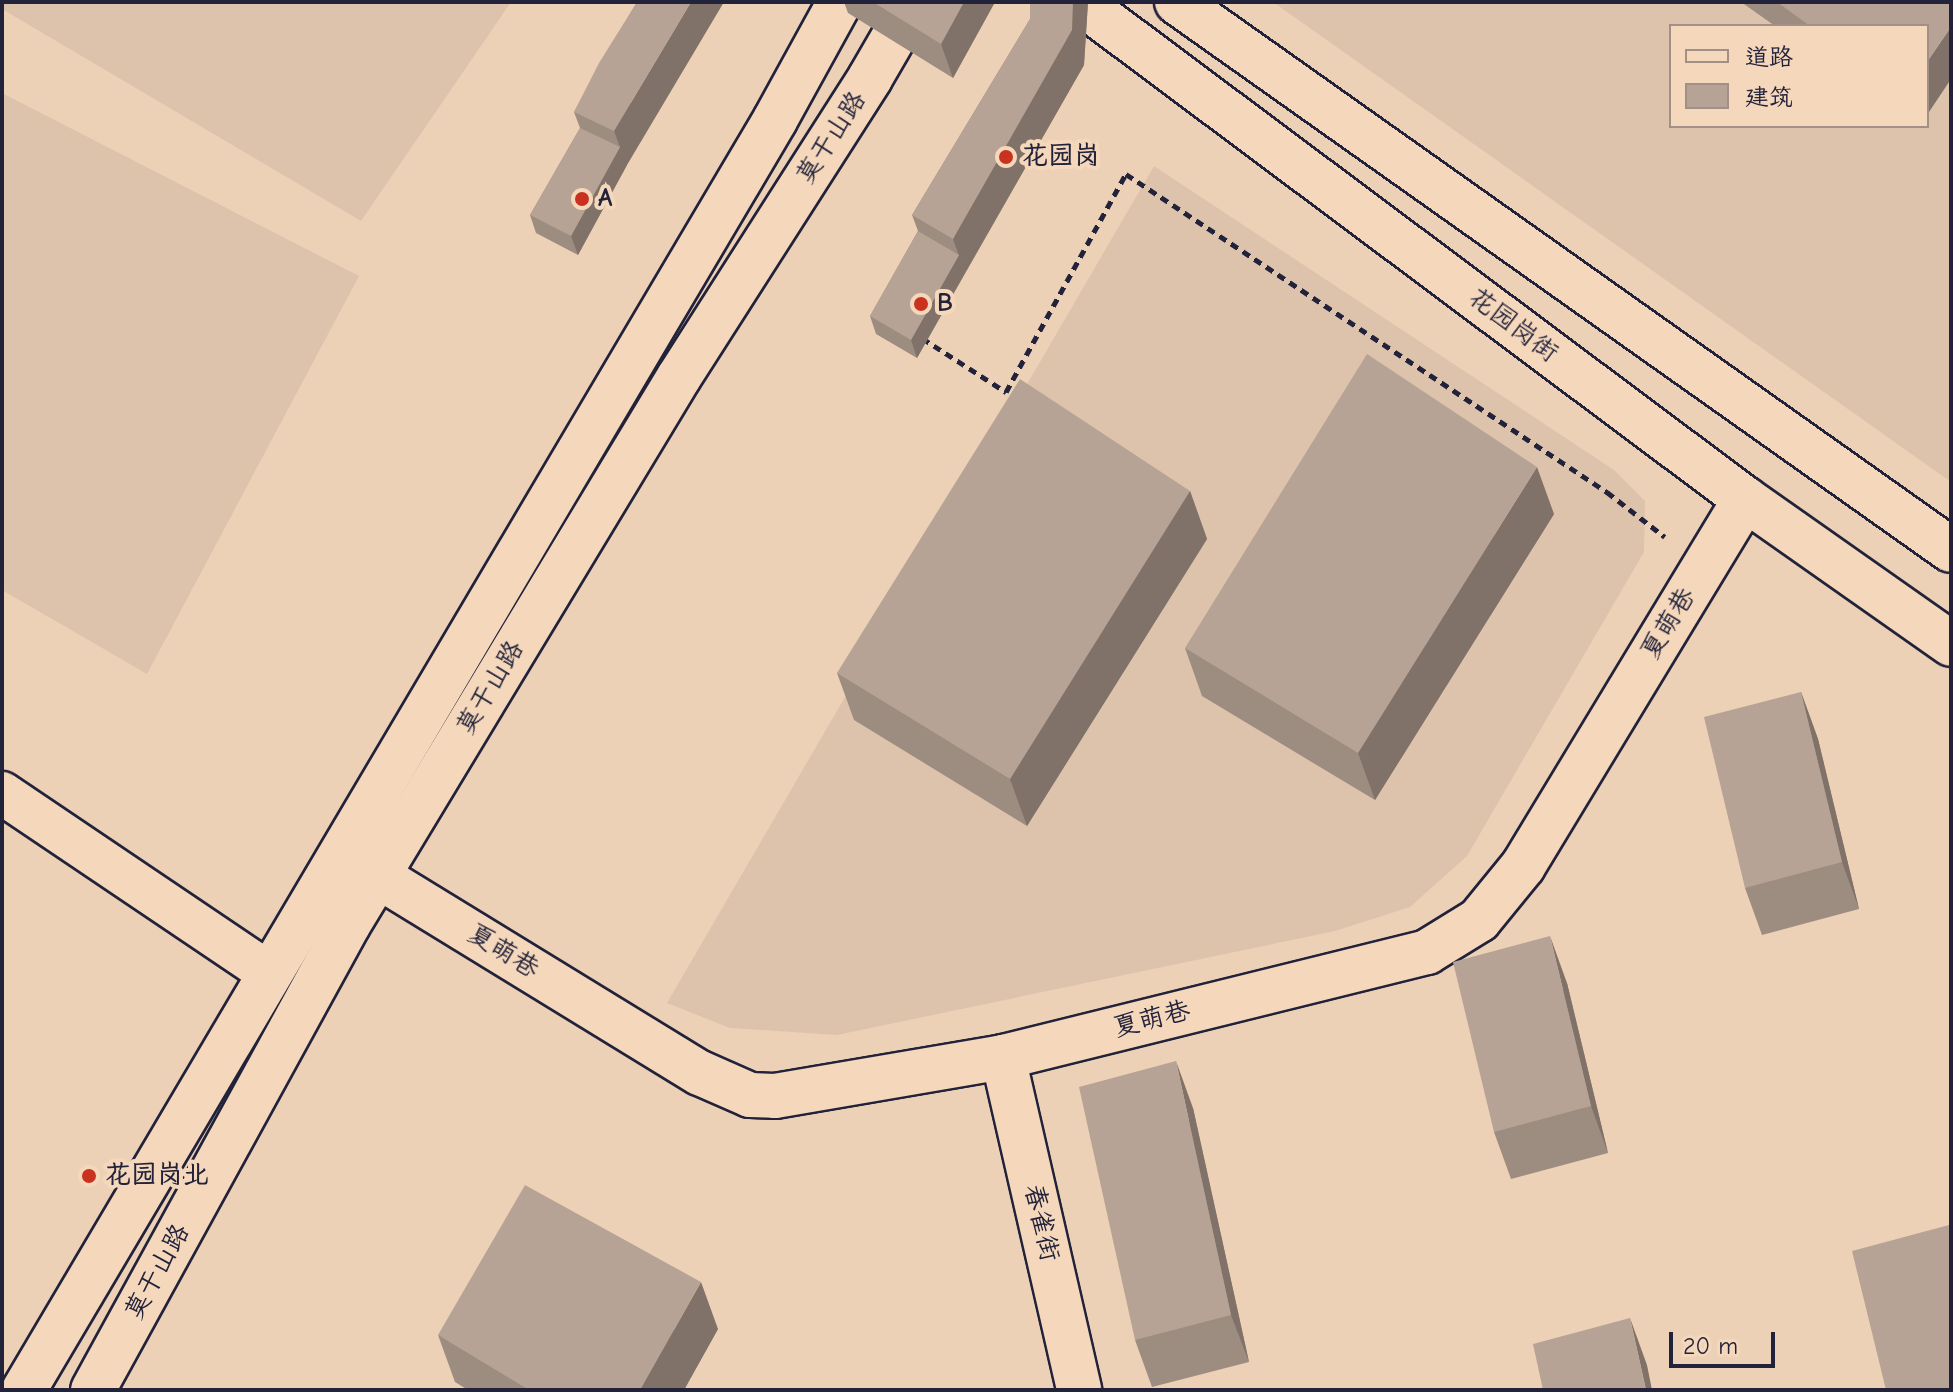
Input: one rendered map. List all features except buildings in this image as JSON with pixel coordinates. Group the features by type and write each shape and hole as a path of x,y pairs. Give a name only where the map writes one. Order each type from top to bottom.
{"street":[{"name":"莫干山路","path":"24,1390 775,120 840,2"},
{"name":"莫干山路","path":"93,1390 378,876 679,377 870,78 914,2"},
{"name":"花园岗街","path":"1080,2 1745,499 1951,644"},
{"path":"1177,2 1951,550"},
{"name":"夏萌巷","path":"378,876 700,1073 750,1095 775,1096 1003,1057 1427,952 1479,920 1523,866 1745,499"},
{"path":"2,793 270,974"},
{"name":"春雀街","path":"1003,1057 1079,1390"}],"path":[{"path":"916,334 1006,392 1126,174 1607,492 1665,537"}],"shaded area":[{"path":"2,2 511,2 361,221 2,9"},
{"path":"1273,2 1951,2 1951,482"},
{"path":"2,93 359,276 147,674 2,590"},
{"path":"1154,166 1614,470 1645,501 1644,552 1467,856 1410,907 1335,931 837,1035 730,1028 667,1003"}],"place":[{"name":"花园岗","path":"1006,157"},
{"name":"A","path":"582,199"},
{"name":"B","path":"921,304"},
{"name":"花园岗北","path":"89,1176"}]}
